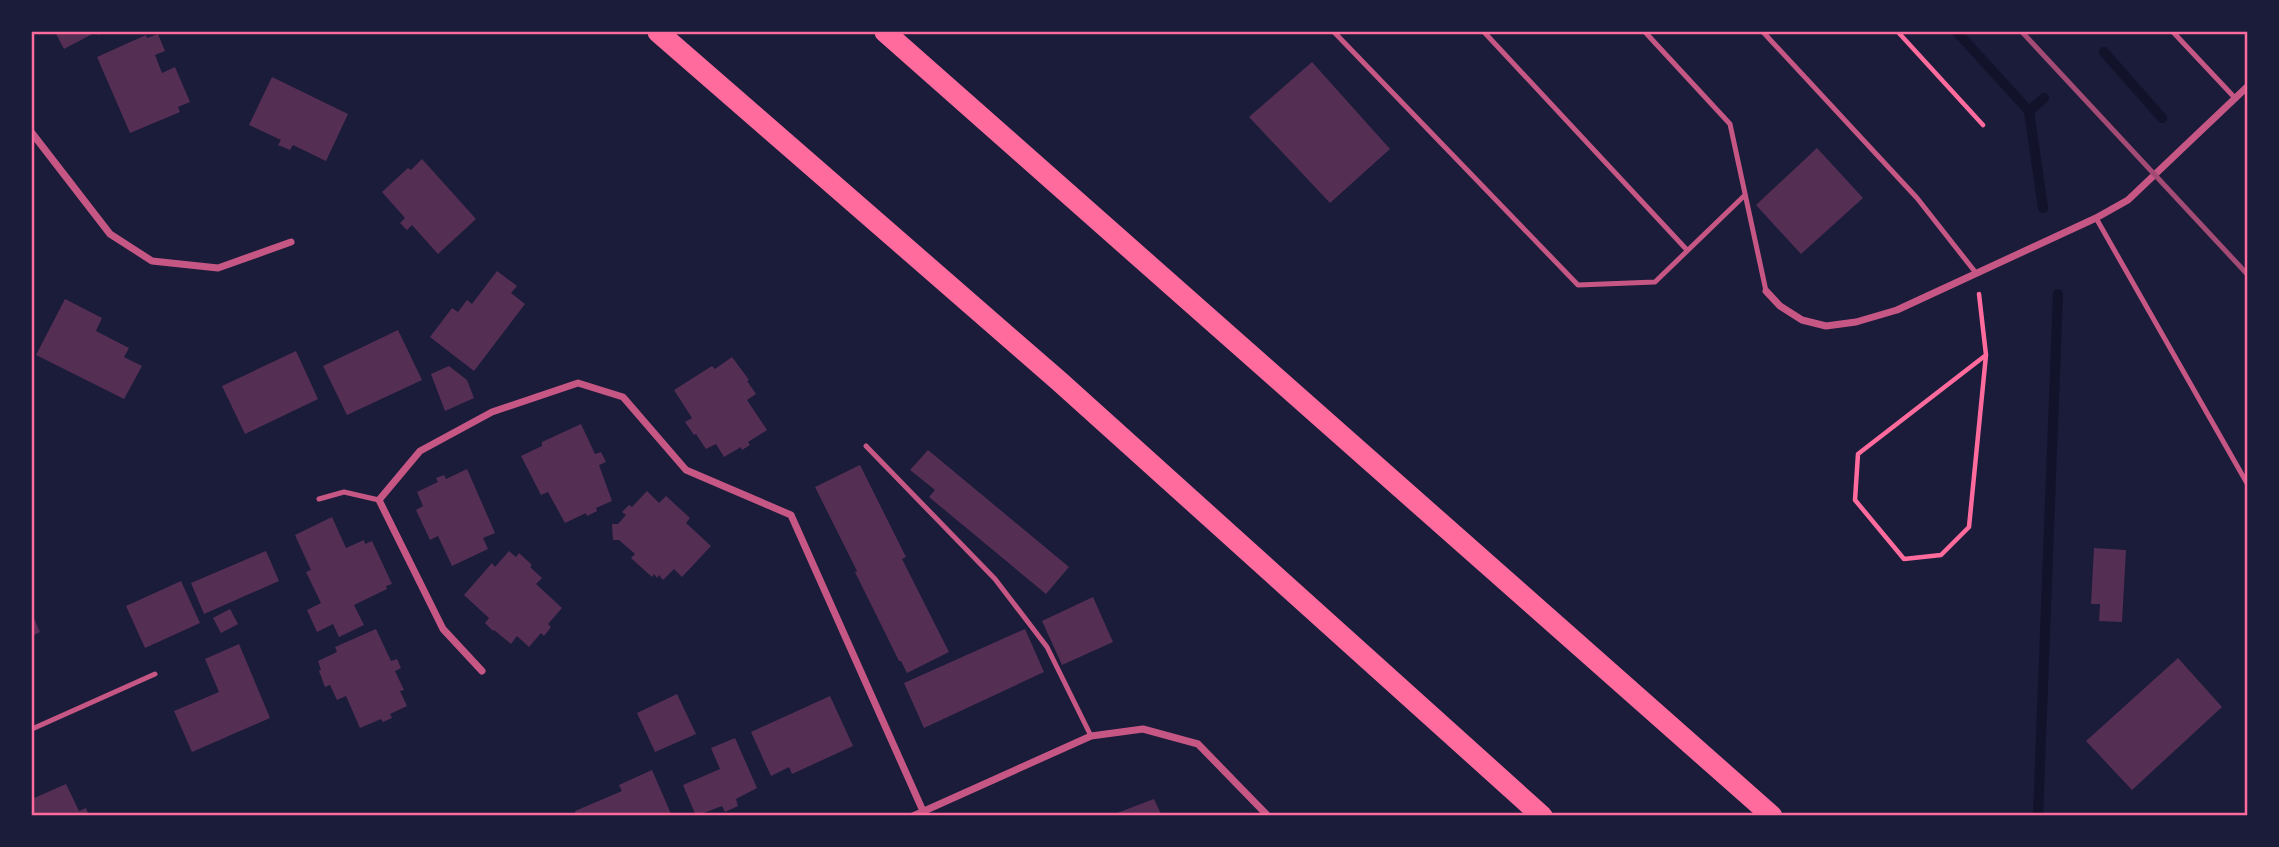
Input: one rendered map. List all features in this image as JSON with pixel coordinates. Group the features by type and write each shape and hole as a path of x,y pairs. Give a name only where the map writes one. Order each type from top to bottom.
{"highway":[{"path":"658,32 1059,381 1542,816"},
{"path":"885,32 1772,816"},
{"path":"1503,781 1529,816"}],"street":[{"path":"1766,291 1780,306 1802,320 1826,326 1856,322 1897,310 2096,218 2128,200 2248,86"},
{"path":"32,133 110,234 152,261 218,268 292,242"},
{"path":"482,671 443,629 379,500 420,452 492,412 578,383 623,397 686,470 791,516 923,811"},
{"path":"913,816 1091,736 1143,729 1198,744 1268,816"}],"lane":[{"path":"1335,32 1578,285 1655,282 1745,195"},
{"path":"1484,32 1687,250"},
{"path":"1645,32 1730,124 1766,291"},
{"path":"1762,32 1917,198 1976,273"},
{"path":"2172,32 2235,98"},
{"path":"2096,218 2248,485"},
{"path":"866,446 995,579 1047,647 1091,736"},
{"path":"319,499 344,492 379,500"},
{"path":"32,729 155,674"}],"path":[{"path":"1898,32 1983,125"},
{"path":"1976,273 1986,355 1969,527 1941,555 1904,559 1855,500 1858,454 1986,355"}],"building":[{"path":"55,32 96,32 64,49"},
{"path":"158,34 165,51 155,55 162,73 175,67 190,102 178,107 180,112 130,133 97,57 146,35 147,38"},
{"path":"1312,62 1390,149 1330,203 1249,117"},
{"path":"272,77 348,114 326,161 293,145 290,150 278,145 281,140 249,125"},
{"path":"1817,148 1863,198 1801,254 1756,205"},
{"path":"422,159 476,219 438,254 412,225 407,230 400,223 405,218 382,192"},
{"path":"497,271 517,286 511,293 525,304 474,371 430,337 452,308 458,312 467,300 472,304"},
{"path":"65,299 102,318 96,331 129,348 124,357 142,366 124,399 36,355"},
{"path":"398,330 422,380 347,415 323,366"},
{"path":"296,351 318,399 245,434 222,386"},
{"path":"732,357 756,394 747,400 767,430 748,442 750,445 724,457 716,444 706,449 696,434 694,435 685,422 692,418 674,390"},
{"path":"449,366 467,380 474,398 445,411 431,374"},
{"path":"581,424 595,454 601,452 606,462 599,465 612,501 596,508 597,511 587,516 586,513 565,523 548,492 541,495 521,456 542,446 542,442"},
{"path":"928,450 1069,567 1046,594 929,497 935,490 910,470"},
{"path":"860,465 906,557 902,559 949,652 907,673 815,487"},
{"path":"467,469 495,533 483,538 488,549 452,566 438,536 430,540 416,510 423,506 417,492 438,482 436,478 444,475 446,479"},
{"path":"647,491 659,503 666,496 690,518 686,523 711,546 682,577 674,569 663,580 659,575 657,578 654,574 652,577 631,558 635,554 619,540 613,540 612,524 618,524 626,515 622,512 629,505 632,507"},
{"path":"332,517 346,548 364,540 365,544 372,541 392,584 354,605 364,625 339,637 333,624 317,632 307,610 321,603 306,572 311,570 295,535"},
{"path":"2094,548 2126,550 2122,622 2099,621 2100,604 2091,604"},
{"path":"266,551 279,581 204,614 191,583"},
{"path":"509,551 516,557 519,553 532,565 530,567 542,578 536,584 562,608 548,624 551,627 544,636 541,633 529,647 517,636 511,644 493,631 485,623 489,618 464,595 492,563 495,567"},
{"path":"181,581 200,623 145,648 126,606"},
{"path":"1093,597 1113,642 1062,665 1042,621"},
{"path":"230,609 238,624 221,633 213,618"},
{"path":"32,614 40,632 32,636"},
{"path":"376,629 391,661 397,659 401,668 395,671 404,690 400,691 407,706 390,714 392,718 383,722 381,719 360,728 346,696 337,700 330,685 325,687 318,661 337,652 335,647"},
{"path":"1025,629 1044,672 924,728 904,683"},
{"path":"239,644 270,718 192,752 174,711 219,692 205,659"},
{"path":"2178,658 2222,707 2132,790 2086,741"},
{"path":"677,694 696,734 655,752 637,713"},
{"path":"830,696 853,746 792,774 789,767 771,776 751,732"},
{"path":"735,738 757,788 736,799 738,806 725,812 722,806 696,816 683,785 720,769 711,748"},
{"path":"652,770 672,816 576,816 575,811 622,791 619,785"},
{"path":"66,784 79,811 86,808 89,816 32,816 32,799"},
{"path":"1154,799 1162,816 1118,816 1117,813"}],"waterway":[{"path":"1957,32 2029,111 2043,208"},
{"path":"2104,52 2162,118"},
{"path":"2029,111 2044,98"},
{"path":"2038,816 2058,294"}],"railway":[{"path":"2022,32 2248,275"}]}
